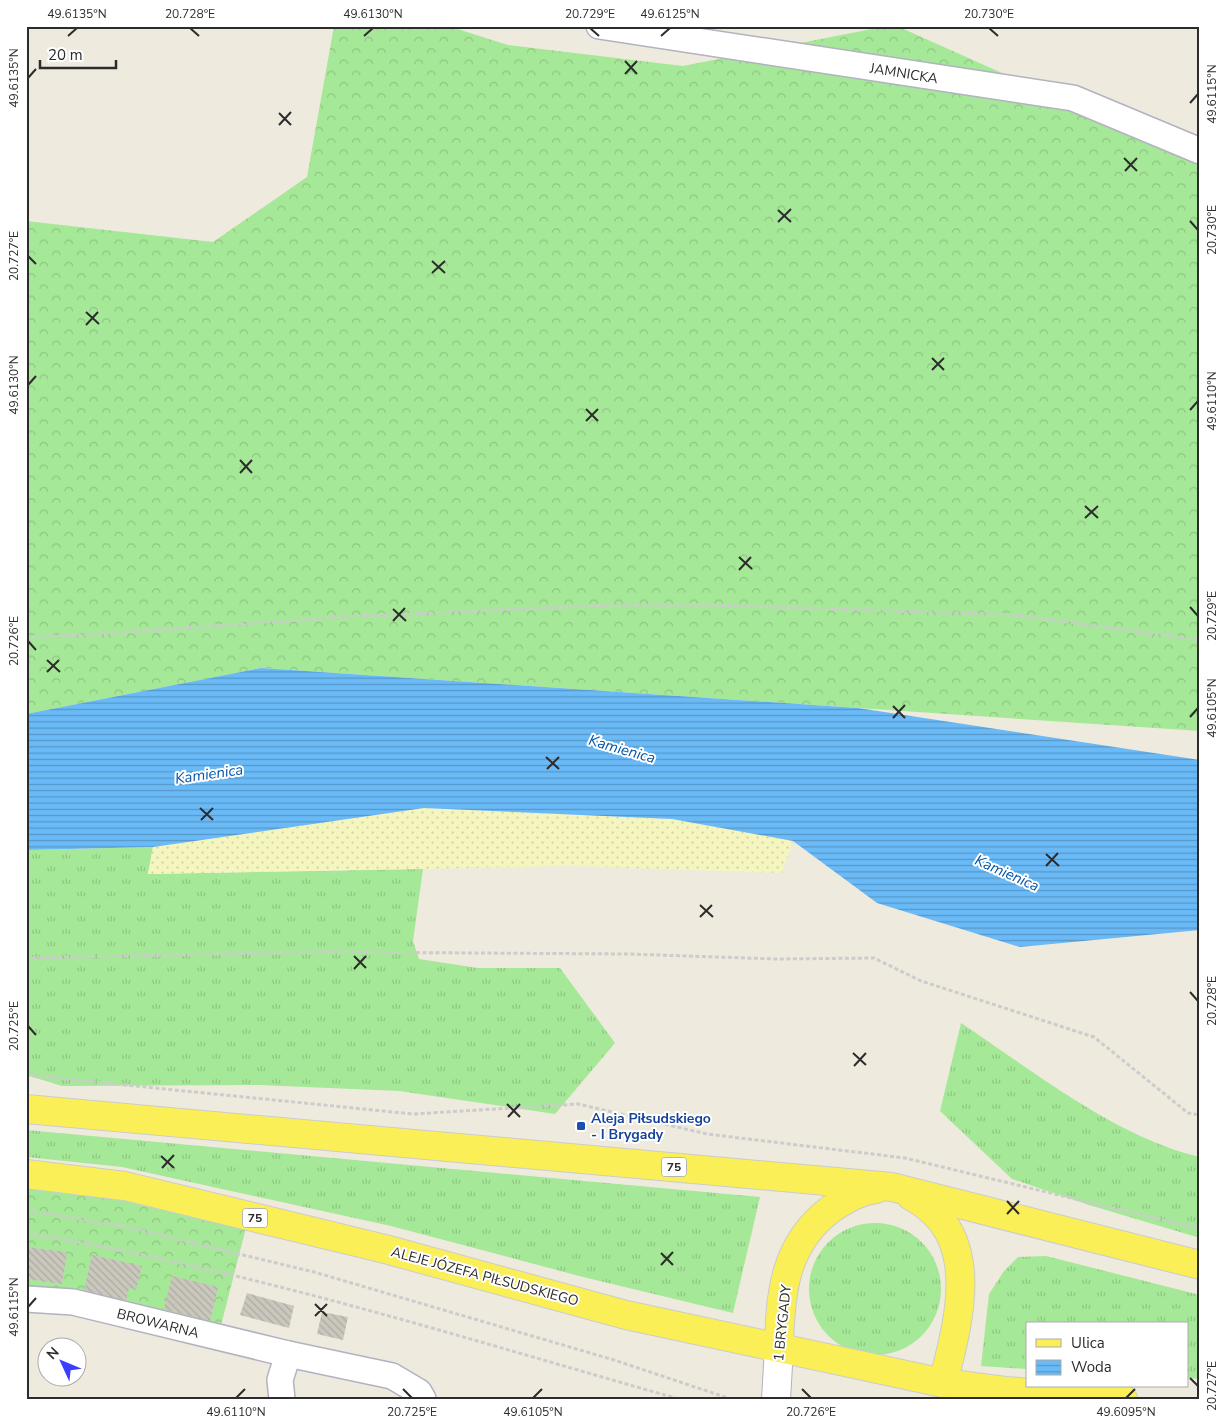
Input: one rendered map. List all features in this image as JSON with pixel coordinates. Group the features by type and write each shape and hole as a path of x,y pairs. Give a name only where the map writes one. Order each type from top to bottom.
{"main road":[{"name":"75","path":"26,1109 892,1187 1200,1265"},
{"name":"ALEJE JÓZEFA PIŁSUDSKIEGO","path":"26,1174 125,1186 385,1249 626,1315 779,1348 941,1391 1123,1399"},
{"name":"1 BRYGADY","path":"779,1348 784,1288 794,1250 814,1221 842,1201 864,1190 892,1187"},
{"path":"892,1187 922,1202 946,1224 955,1241 960,1272 960,1302 954,1342 941,1391"}],"street":[{"name":"JAMNICKA","path":"599,26 740,37 1073,98 1200,151"},
{"name":"BROWARNA","path":"26,1299 73,1302 288,1354 392,1376 419,1392 423,1399"},
{"name":"1 BRYGADY","path":"776,1399 779,1348"},
{"path":"282,1399 280,1380 288,1354"}],"path":[{"path":"26,637 86,635 342,617 611,605 712,605 1016,615 1200,640"},
{"path":"26,958 323,952 628,954 777,959 874,958 921,981 1094,1036 1188,1113 1200,1115"},
{"path":"26,1210 122,1226 314,1272 614,1360 729,1399"},
{"path":"26,1233 115,1248 312,1295 679,1399"}],"green space":[{"path":"334,26 448,26 508,45 683,66 887,26 897,26 1200,162 1200,731 261,668 26,714 26,221 213,242 307,177"},
{"path":"153,847 148,874 423,869 413,941 419,959 478,968 560,968 615,1043 555,1114 399,1091 259,1085 62,1086 26,1075 26,850"},
{"path":"961,1023 1046,1081 1107,1119 1169,1148 1200,1157 1200,1238 1089,1205 1012,1179 940,1111"},
{"path":"26,1130 760,1197 733,1313 583,1277 391,1226 122,1167 26,1157"},
{"path":"26,1184 249,1216 218,1337 26,1299"},
{"path":"875,1223 888,1224 900,1228 922,1242 936,1264 940,1276 940,1302 936,1314 922,1336 900,1350 888,1354 875,1355 862,1354 850,1350 828,1336 814,1314 810,1302 809,1289 810,1276 814,1264 828,1242 850,1228 862,1224"},
{"path":"1046,1256 1200,1295 1200,1379 1188,1378 1188,1322 1026,1322 1026,1369 981,1366 989,1294 1004,1271 1018,1257"}],"sand":[{"path":"424,808 672,819 793,841 782,873 570,866 148,874 153,847"}],"water":[{"name":"Kamienica","path":"261,668 858,708 1200,760 1200,930 1020,947 877,903 793,841 672,819 424,808 153,847 26,850 26,714"}],"building":[{"path":"26,1247 67,1252 62,1284 26,1279"},
{"path":"92,1255 142,1266 136,1289 129,1288 126,1301 84,1291"},
{"path":"172,1276 218,1287 210,1321 164,1309"},
{"path":"247,1293 294,1306 289,1328 240,1315"},
{"path":"322,1312 348,1317 343,1340 317,1334"}],"place":[{"name":"Aleja Piłsudskiego - I Brygady","path":"581,1126"}]}
